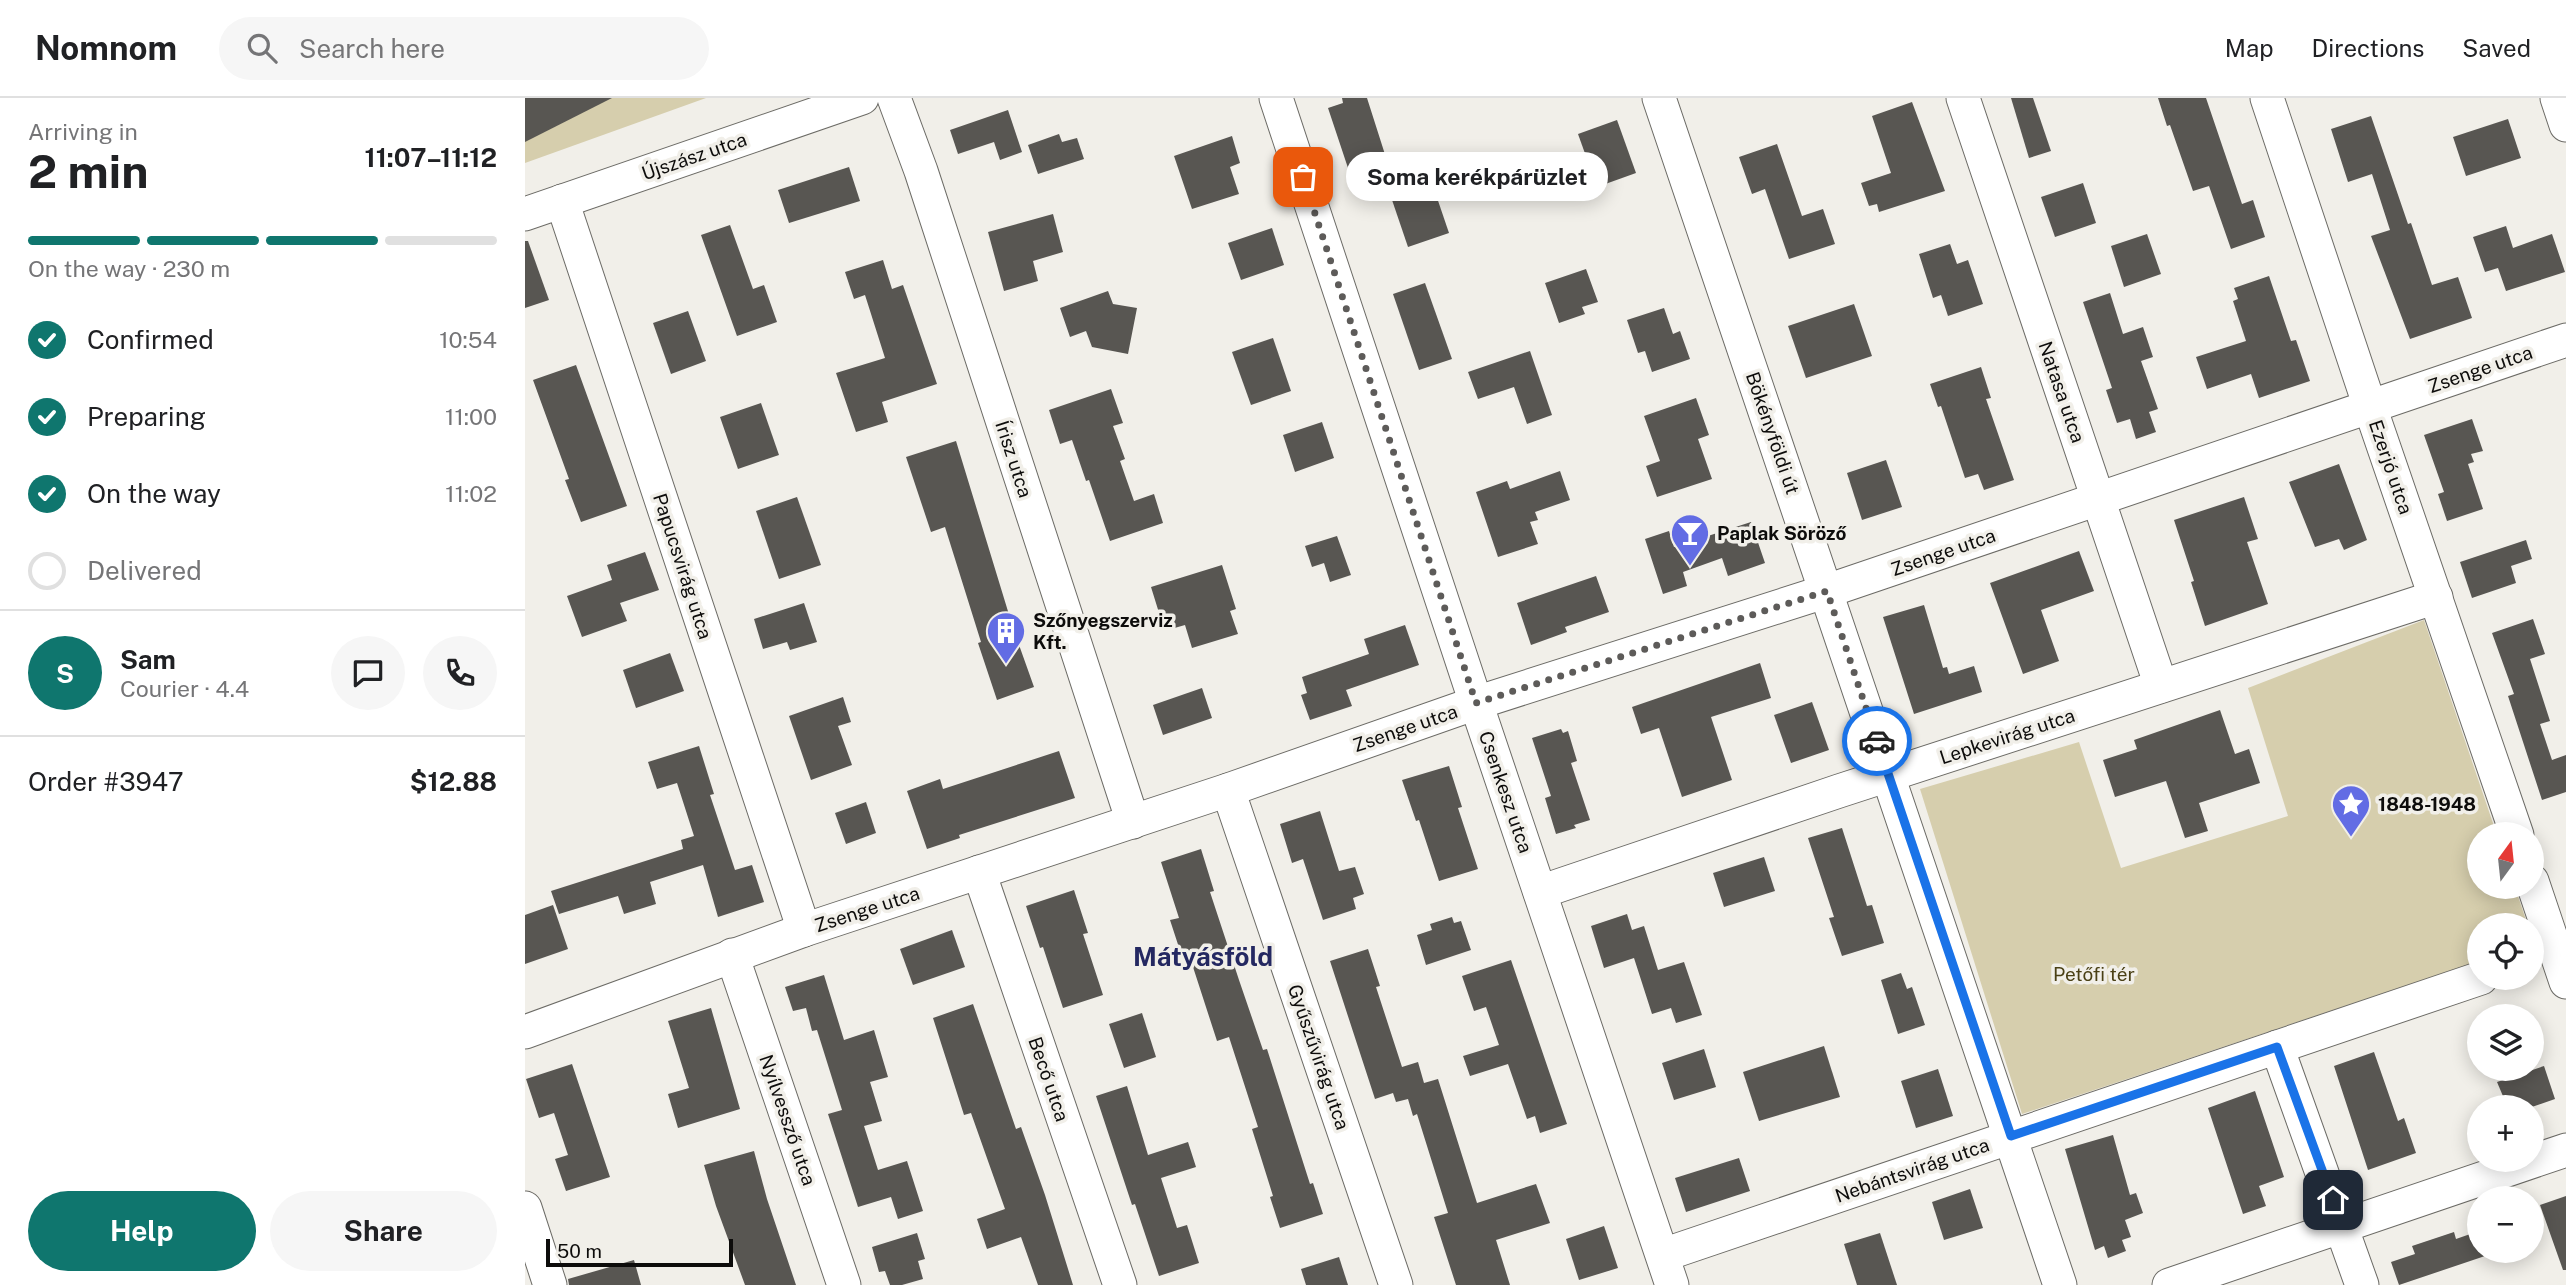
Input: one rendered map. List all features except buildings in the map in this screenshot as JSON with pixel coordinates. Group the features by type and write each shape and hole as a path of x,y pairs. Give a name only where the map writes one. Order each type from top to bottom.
{"street":[{"name":"Újszász utca","path":"525,214 862,98"},
{"name":"Írisz utca","path":"894,98 921,171 1133,822"},
{"name":"Csenkesz utca","path":"1276,98 1476,703 1668,1270"},
{"name":"Bökényföldi út","path":"1659,98 2060,1285"},
{"name":"Natasa utca","path":"1963,98 2161,686"},
{"name":"Ezerjó utca","path":"2267,98 2513,822"},
{"path":"2557,98 2566,125"},
{"name":"Papucsvirág utca","path":"562,201 804,930"},
{"name":"Zsenge utca","path":"525,1032 804,930 1228,790 1476,703 1827,591 2566,340"},
{"name":"Lepkevirág utca","path":"1540,892 1888,775 2436,597"},
{"name":"Gyűszűvirág utca","path":"1228,790 1396,1285"},
{"name":"Becő utca","path":"979,872 1119,1285"},
{"path":"2537,900 2552,965"},
{"name":"Nyílvessző utca","path":"732,955 843,1285"},
{"name":"Nebántsvirág utca","path":"1668,1270 2011,1136 2467,983"},
{"path":"2277,1047 2343,1225 2362,1285"},
{"path":"2169,1285 2566,1150"},
{"path":"525,1208 550,1285"}],"green space":[{"path":"525,98 706,98 525,163"},
{"name":"Petőfi tér","path":"2424,620 2493,822 2467,822 2467,900 2519,900 2524,913 2467,913 2467,965 2022,1114 1920,789 2079,742 2121,868 2288,816 2248,688"}],"way so far":[{"path":"1303,177 1476,703 1827,591 1877,741"}],"place":[{"name":"Soma kerékpárüzlet","path":"1303,177"},
{"name":"Paplak Söröző","path":"1690,567"},
{"name":"Szőnyegszerviz Kft.","path":"1006,665"},
{"name":"1848-1948","path":"2351,838"}],"district":[{"name":"Mátyásföld","path":"1203,956"}],"route":[{"path":"1877,741 2011,1136 2277,1047 2333,1200"}]}
